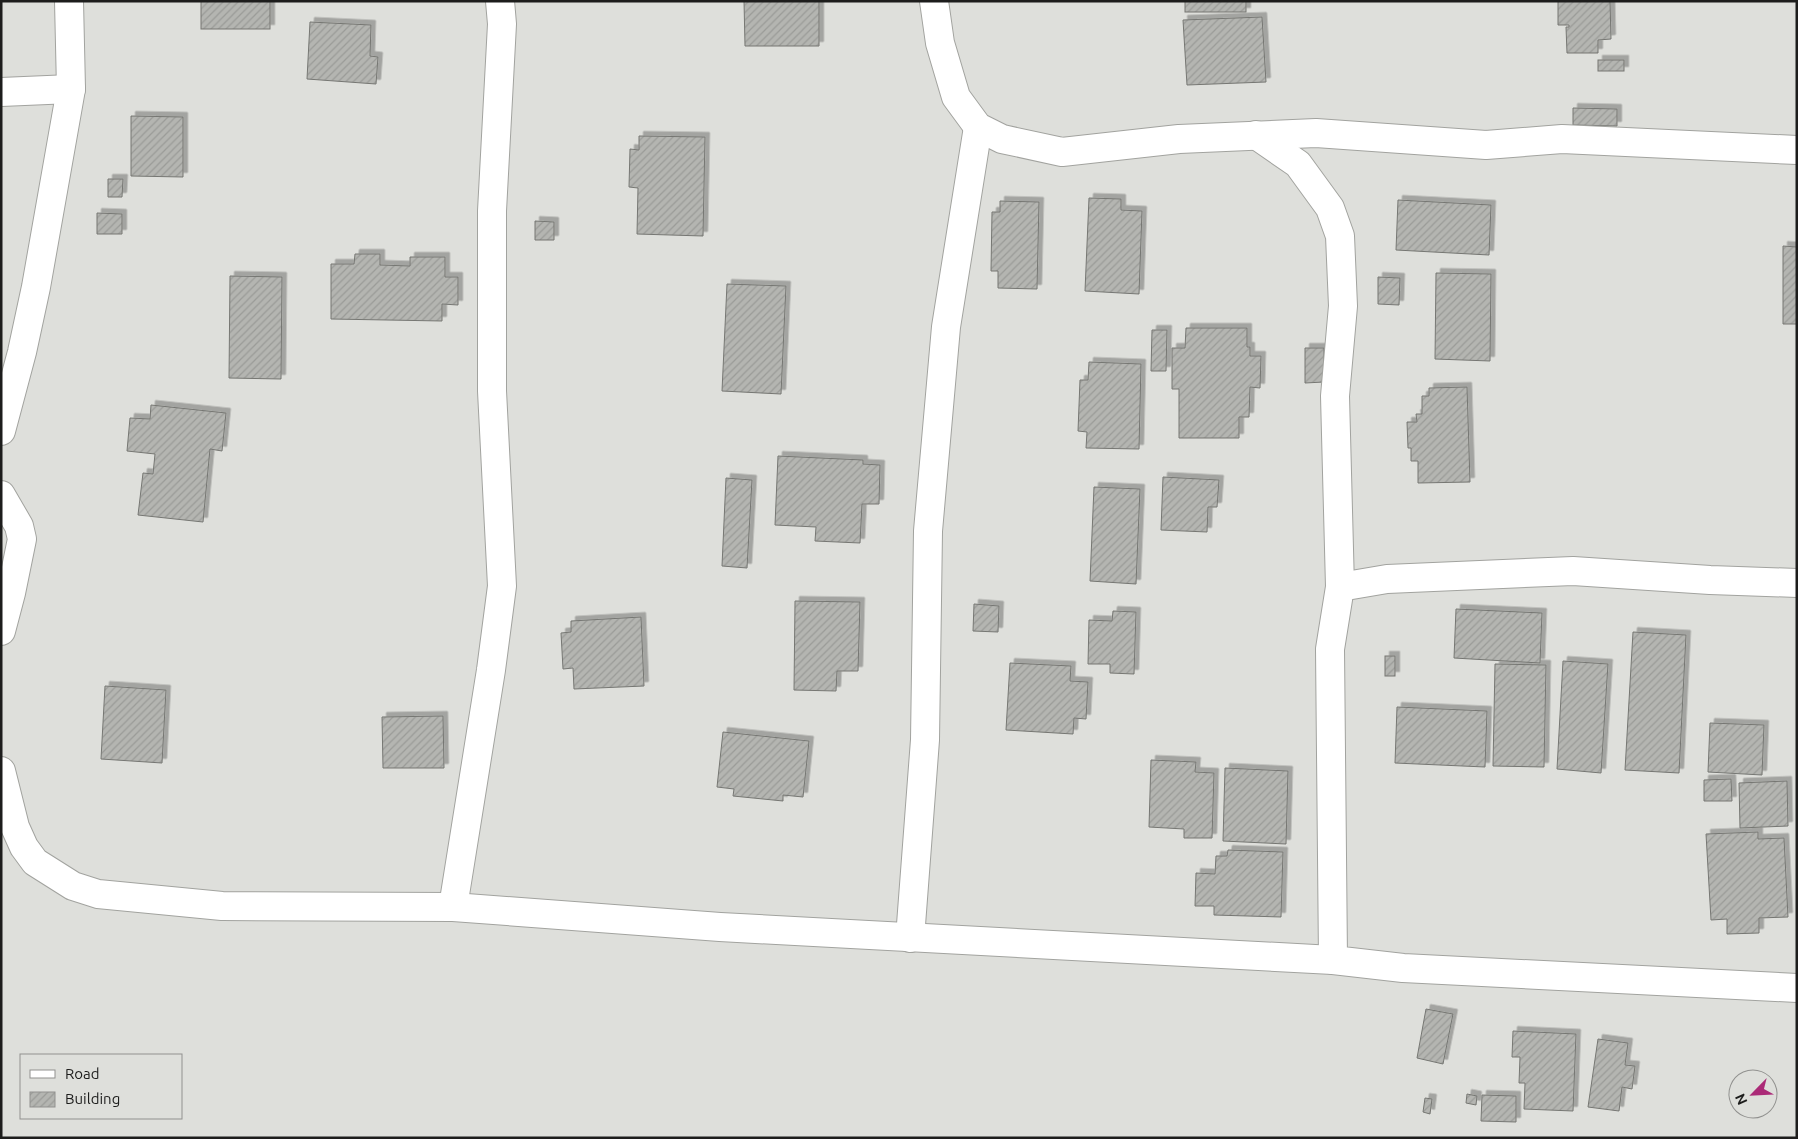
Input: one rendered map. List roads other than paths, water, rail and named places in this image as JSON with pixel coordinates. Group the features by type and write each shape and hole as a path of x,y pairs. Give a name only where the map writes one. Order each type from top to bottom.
{"street":[{"path":"1,431 22,352 36,287 71,89 69,1"},
{"path":"453,906 491,670 502,586 492,391 492,211 502,24 500,1"},
{"path":"934,1 940,43 956,98 978,127 1002,139 1062,152 1180,139 1316,133 1486,145 1562,139 1797,150"},
{"path":"1,92 71,89"},
{"path":"910,938 925,740 929,521 946,327 978,127"},
{"path":"1298,164 1316,133"},
{"path":"1256,135 1298,164 1330,208 1340,236 1343,306 1336,396 1340,587 1330,649 1333,960"},
{"path":"1,495 19,526 22,540 1,631"},
{"path":"1340,587 1387,579 1573,572 1797,583"},
{"path":"1,770 15,828 24,847 35,862 74,886 98,894 222,906 453,906 720,927 1333,960 1403,968 1797,988"}]}
